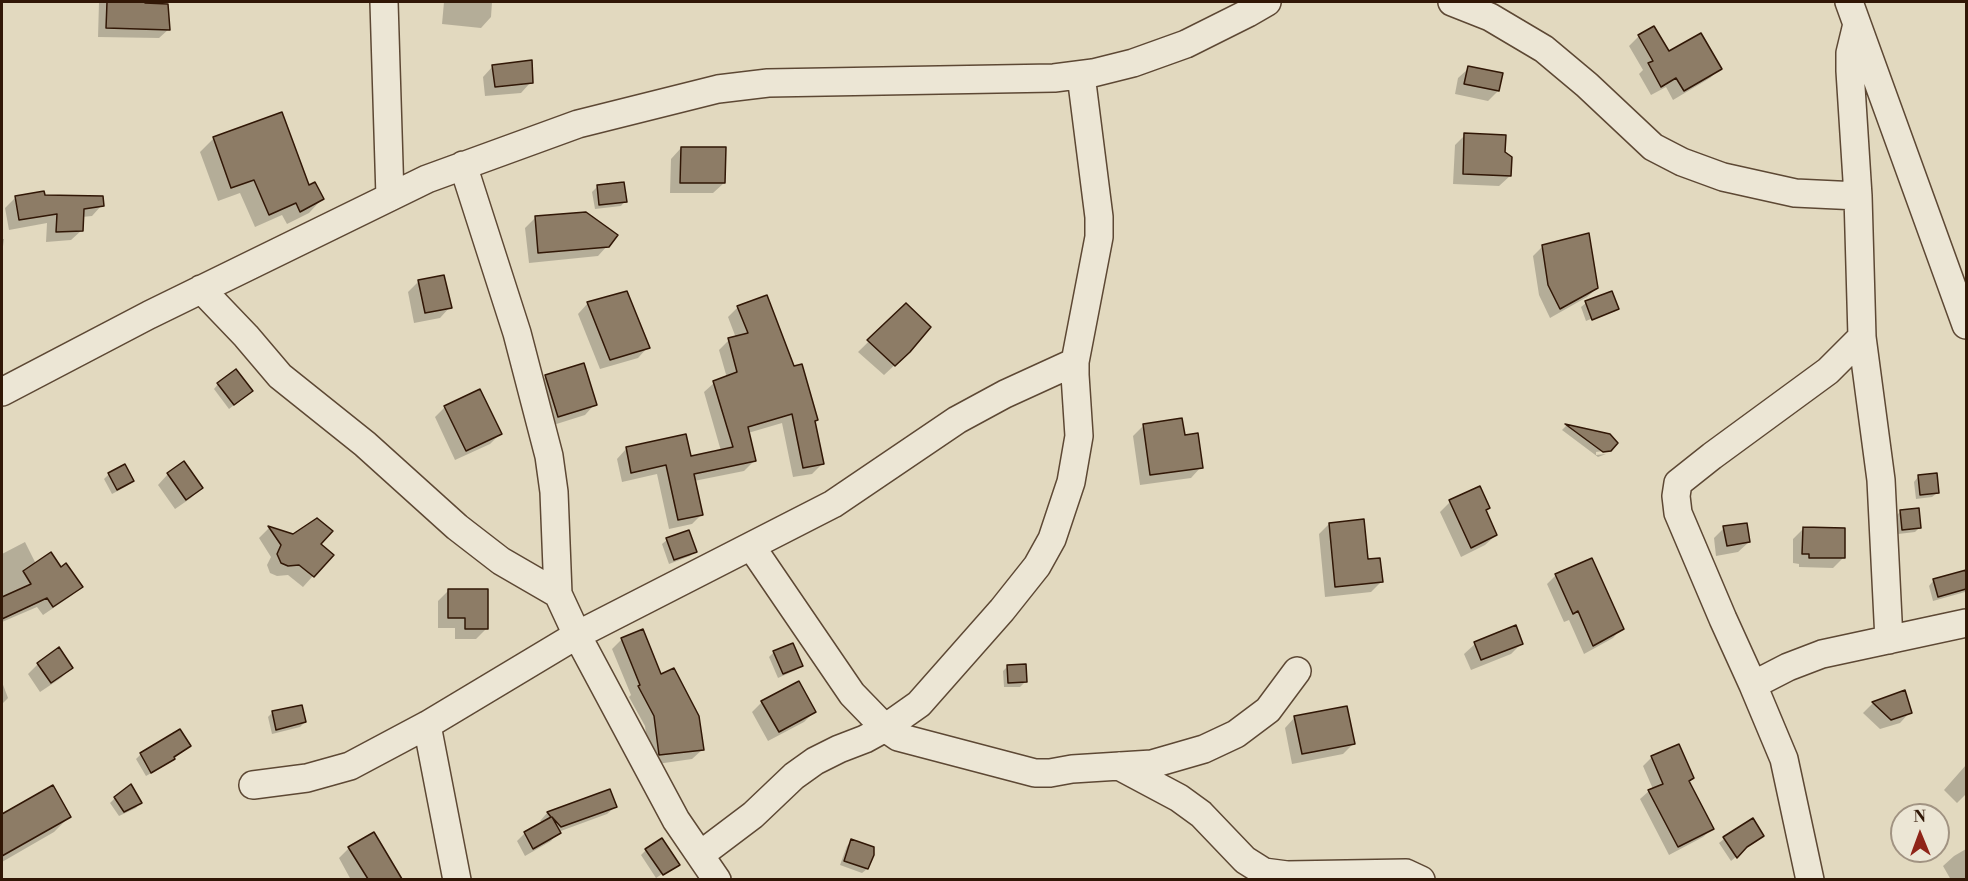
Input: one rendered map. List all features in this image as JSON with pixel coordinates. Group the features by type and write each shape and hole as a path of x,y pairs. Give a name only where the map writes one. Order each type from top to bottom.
{"street":[{"path":"384,2 390,197"},
{"path":"2,392 201,289 427,179 578,124 718,88 768,83 1054,78 1081,75 1133,63 1186,45 1267,2"},
{"path":"1452,2 1490,17 1544,49 1653,147 1682,162 1723,177 1795,193 1858,196"},
{"path":"1853,13 1850,71 1858,196 1862,337 1881,480 1888,639"},
{"path":"1853,13 1966,325"},
{"path":"700,855 753,815 794,776 815,761 865,739 919,704 1002,610 1036,566 1052,539 1071,482 1079,436 1076,362 1099,237 1099,217 1081,75"},
{"path":"463,165 517,333 549,456 554,492 558,594 577,635 676,820 717,879"},
{"path":"201,289 280,376 365,444 457,527 501,561 558,594"},
{"path":"1810,879 1784,759 1678,513 1676,496 1678,483 1828,371 1862,337"},
{"path":"253,785 307,778 350,766 427,725 577,635 833,504 957,420 1005,394 1076,362"},
{"path":"751,546 852,693 885,728 898,737 1035,772 1050,773 1072,769 1152,764 1204,749 1236,734 1268,710 1297,671"},
{"path":"1753,685 1788,667 1822,654 1888,639 1963,628"},
{"path":"427,725 457,879"},
{"path":"1119,766 1179,798 1201,814 1245,860 1264,872 1287,875 1406,873 1421,879"}],"building":[{"path":"107,2 168,4 170,30 106,28"},
{"path":"1654,26 1669,51 1701,33 1722,69 1684,91 1676,78 1661,87 1648,63 1653,61 1638,35"},
{"path":"532,60 533,83 495,87 492,65"},
{"path":"1468,66 1503,73 1499,91 1464,84"},
{"path":"282,112 309,185 315,182 324,199 300,212 296,203 269,215 254,180 231,188 213,137"},
{"path":"1464,133 1506,135 1505,152 1512,157 1511,176 1463,174"},
{"path":"681,147 726,147 725,183 680,183"},
{"path":"624,182 627,202 599,205 597,185"},
{"path":"44,191 45,195 103,196 104,206 84,209 83,231 56,232 57,214 19,220 15,196"},
{"path":"586,212 618,235 609,247 538,253 535,216"},
{"path":"1589,233 1598,288 1560,309 1548,285 1542,245"},
{"path":"444,275 452,308 425,313 418,280"},
{"path":"627,291 650,348 610,360 587,302"},
{"path":"1612,291 1619,309 1592,320 1585,301"},
{"path":"767,295 794,366 802,364 818,420 815,421 824,464 803,468 792,414 748,427 756,461 694,474 703,515 678,520 666,465 631,473 626,447 686,434 691,456 733,447 713,381 737,372 728,338 748,333 737,306"},
{"path":"906,303 931,327 895,366 867,340"},
{"path":"584,363 597,405 558,417 545,375"},
{"path":"236,369 253,391 234,405 217,383"},
{"path":"480,389 502,434 466,451 444,406"},
{"path":"1182,418 1185,435 1198,433 1203,468 1150,475 1143,424"},
{"path":"1565,424 1610,434 1618,443 1611,451 1603,452"},
{"path":"184,461 203,488 186,500 167,473"},
{"path":"125,464 134,481 117,490 108,473"},
{"path":"1937,473 1939,493 1920,495 1918,475"},
{"path":"1480,486 1490,508 1486,510 1497,535 1471,548 1449,500"},
{"path":"1919,508 1921,528 1902,530 1900,510"},
{"path":"317,518 333,531 321,544 334,555 314,577 299,565 288,566 281,563 277,554 281,545 268,526 293,534"},
{"path":"1364,519 1368,559 1380,558 1383,582 1335,587 1329,523"},
{"path":"1747,523 1750,542 1727,546 1723,526"},
{"path":"1803,527 1845,528 1845,558 1809,558 1809,554 1802,554"},
{"path":"689,530 697,552 674,560 666,538"},
{"path":"51,552 61,567 66,563 83,587 53,607 47,598 2,619 2,597 31,584 23,571"},
{"path":"1592,558 1624,629 1593,646 1578,611 1573,614 1555,574"},
{"path":"1966,570 1966,589 1938,597 1933,579"},
{"path":"448,589 488,589 488,629 465,629 465,618 448,618"},
{"path":"1516,625 1523,644 1481,660 1474,642"},
{"path":"643,629 661,674 674,668 699,716 704,750 659,755 654,716 638,686 640,685 621,638"},
{"path":"793,643 803,666 783,674 773,651"},
{"path":"59,647 73,668 51,683 37,663"},
{"path":"1026,664 1027,682 1008,683 1007,665"},
{"path":"799,681 816,712 779,732 761,701"},
{"path":"1905,690 1912,713 1891,720 1872,702"},
{"path":"302,705 306,722 276,730 272,711"},
{"path":"1347,706 1355,744 1302,754 1294,716"},
{"path":"180,729 191,746 174,757 175,759 151,773 140,753"},
{"path":"1679,744 1694,778 1689,781 1714,829 1678,847 1648,790 1663,784 1651,756"},
{"path":"131,784 142,803 124,812 114,797"},
{"path":"53,785 71,817 2,856 2,814"},
{"path":"610,789 617,807 561,827 552,817 561,833 533,849 524,832 551,817 547,812"},
{"path":"1753,818 1764,836 1747,847 1737,858 1723,837"},
{"path":"374,832 402,879 368,879 348,847"},
{"path":"662,838 680,865 663,875 645,849"},
{"path":"851,839 874,847 874,855 868,869 844,861"}]}
